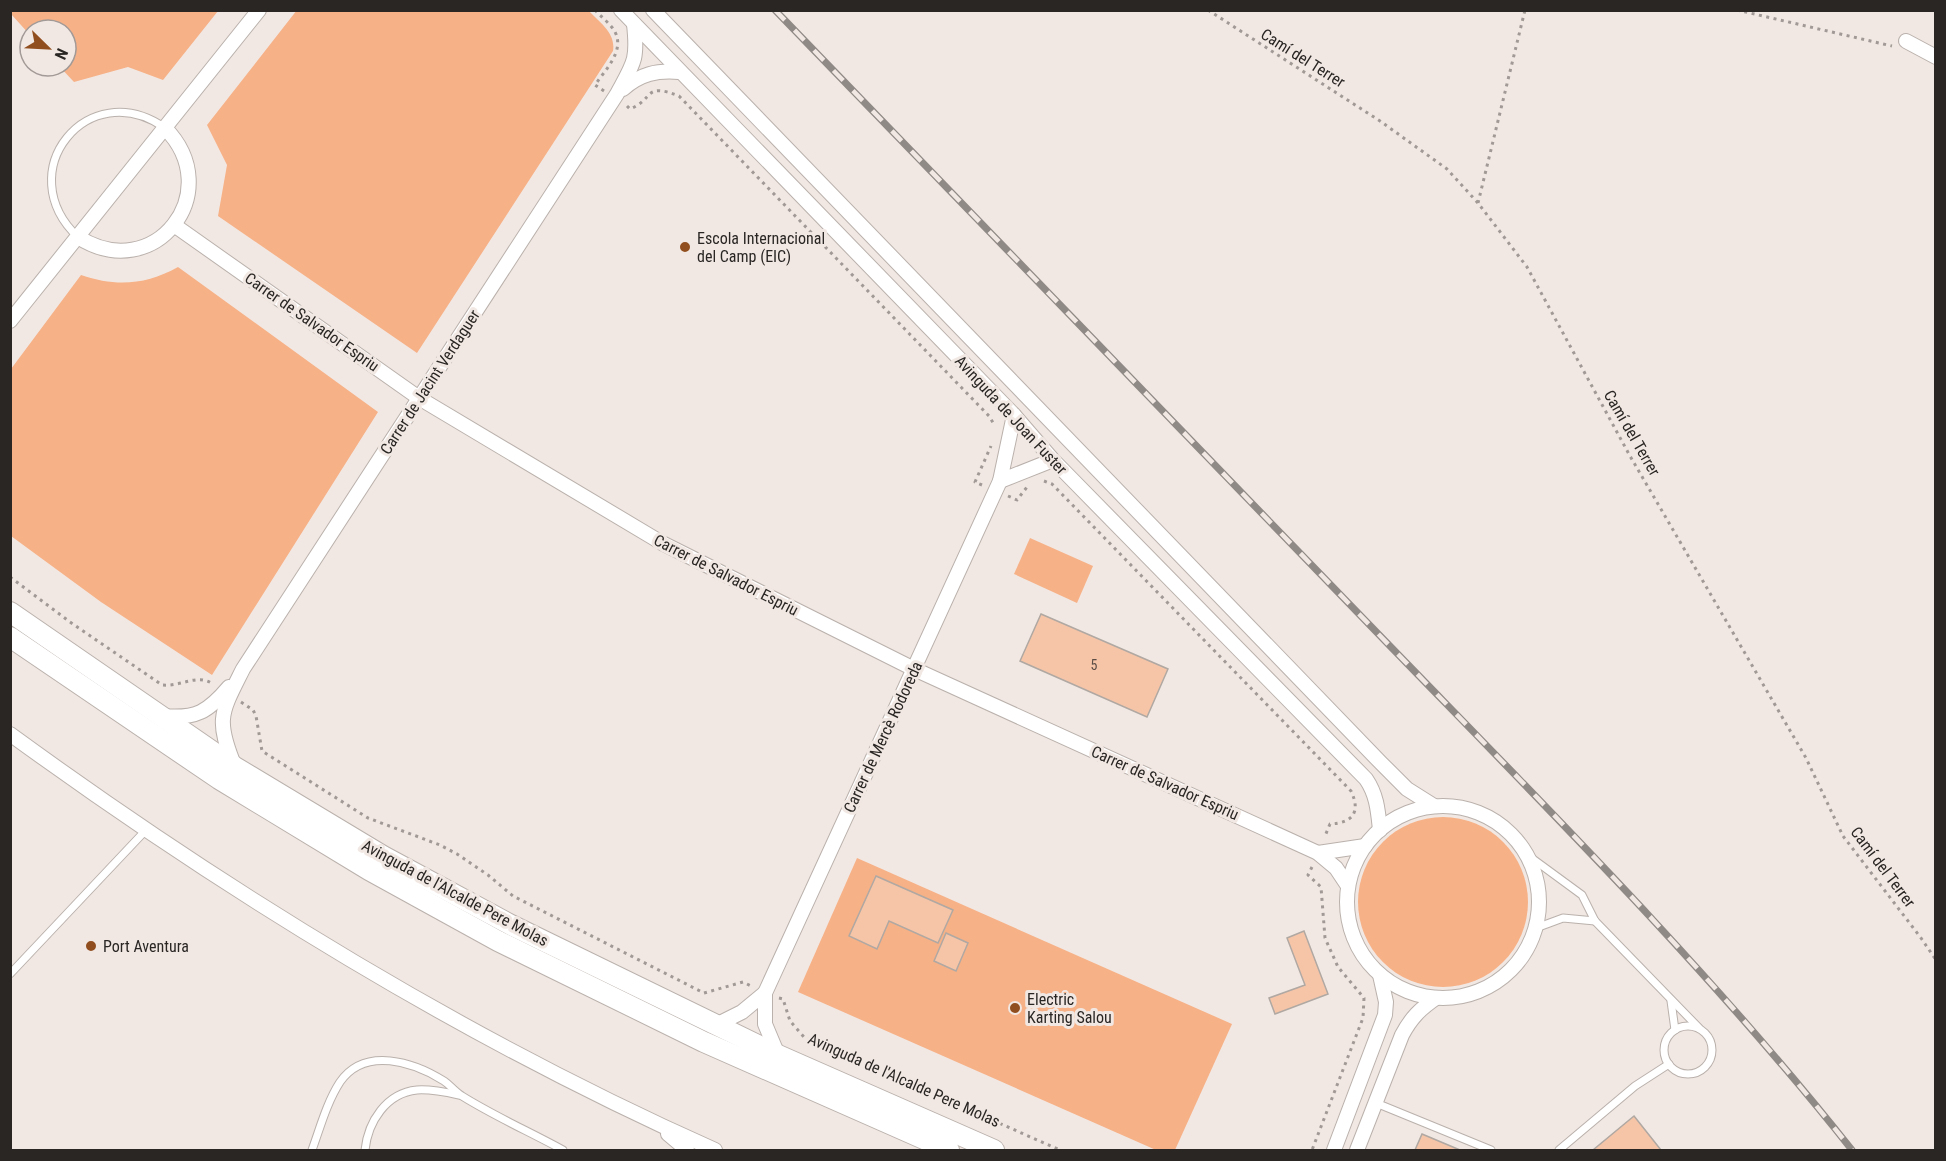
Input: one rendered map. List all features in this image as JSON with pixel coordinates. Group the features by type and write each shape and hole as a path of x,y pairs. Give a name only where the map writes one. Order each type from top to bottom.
{"street":[{"path":"10,321 259,10"},
{"name":"Avinguda de Joan Fuster","path":"621,10 1014,416 1053,460 1366,779 1373,789 1380,830"},
{"name":"Avinguda de Joan Fuster","path":"653,10 1381,763 1407,789 1434,806"},
{"name":"Carrer de Jacint Verdaguer","path":"235,767 222,732 228,693 616,94 633,65 636,55 634,24"},
{"path":"1902,44 1935,57"},
{"name":"Carrer de Jacint Verdaguer","path":"616,94 632,81 646,74 663,70 679,72"},
{"path":"78,237 99,248 111,251 134,250 157,241 174,225 187,201 190,174 182,148 165,128"},
{"name":"Carrer de Salvador Espriu","path":"174,225 419,398 662,543 914,669 1318,852 1335,868 1348,886"},
{"name":"Carrer de Mercè Rodoreda","path":"778,1055 765,1024 765,993 1000,481 1014,416"},
{"path":"1000,481 1053,460"},
{"name":"Avinguda de l'Alcalde Pere Molas","path":"10,612 235,767 383,856 491,915 778,1055 994,1150"},
{"name":"Avinguda de l'Alcalde Pere Molas","path":"10,638 219,779 369,870 489,936 704,1042 949,1150"},
{"name":"Carrer de Jacint Verdaguer","path":"159,716 179,718 196,715 228,693"},
{"path":"10,734 146,829 278,916 387,983 657,1125 715,1150"},
{"path":"1434,806 1465,808 1494,820 1512,835 1526,854 1536,877 1539,902 1536,928 1521,957 1498,981 1469,995 1436,998 1416,995 1397,987 1380,975 1362,954 1353,934 1348,914 1348,886 1365,846 1380,830 1405,814 1434,806"},
{"path":"1318,852 1365,846"},
{"path":"1334,1150 1382,1029 1386,1002 1380,975"},
{"name":"Carrer de Mercè Rodoreda","path":"716,1025 742,1011 765,993"},
{"path":"1358,1150 1402,1035 1419,1009 1436,998"},
{"path":"657,1125 687,1150"}],"lane":[{"path":"78,237 59,216 51,189 54,161 66,137 85,121 108,113 132,112 155,120 165,128"},
{"path":"10,974 146,829"},
{"path":"1526,854 1581,895 1595,921 1671,1001 1709,1037 1713,1053 1705,1068 1698,1072 1682,1074 1668,1064 1664,1049 1669,1035 1675,1030 1691,1026 1699,1028"},
{"path":"1536,928 1563,918 1595,921"},
{"path":"1671,1001 1675,1030"},
{"path":"312,1150 334,1093 341,1081 350,1072 370,1062 391,1060 405,1062 445,1082 460,1095 563,1150"},
{"path":"1559,1150 1635,1086 1668,1064"},
{"path":"365,1150 369,1132 377,1114 383,1106 399,1096 407,1092 426,1090 460,1095"},
{"path":"1376,1103 1491,1150"}],"path":[{"path":"595,10 615,31 618,41 618,51 595,85"},
{"name":"Camí del Terrer","path":"1208,10 1380,121 1447,169 1478,203 1527,267 1630,456 1806,758 1843,836 1921,938 1935,960"},
{"path":"1478,203 1525,10"},
{"path":"1737,10 1902,44"},
{"name":"Avinguda de l'Alcalde Pere Molas","path":"10,577 70,622 162,684 173,686 201,678 228,693 253,710 262,751 368,818 440,845 488,875 513,896 704,993 742,982 783,999 790,1021 804,1037 1060,1150"},
{"path":"1308,875 1321,887 1325,938 1338,967 1364,998 1364,1018 1312,1150"}],"shaded area":[{"path":"11,10 218,10 163,80 128,67 74,82 70,78 78,78 78,18 18,18 18,22 11,14"},
{"path":"297,10 589,11 612,39 613,51 417,353 218,216 227,165 207,125"},
{"path":"178,267 378,412 212,675 101,602 11,536 11,369 81,275 106,281 131,282 154,278"},
{"path":"1030,538 1093,566 1077,603 1014,574"},
{"path":"1443,817 1475,824 1490,831 1503,842 1514,855 1521,870 1528,902 1521,934 1514,949 1503,962 1490,973 1475,980 1443,987 1411,980 1396,973 1383,962 1372,949 1365,934 1358,902 1365,870 1372,855 1383,842 1396,831 1411,824"},
{"name":"Electric Karting Salou","path":"857,858 1232,1024 1175,1150 1156,1150 798,992"}],"building":[{"path":"1041,614 1168,669 1147,717 1020,661"},
{"path":"876,876 953,910 938,943 889,921 877,949 849,936"},
{"path":"1304,931 1328,994 1275,1014 1269,998 1305,985 1287,938"},
{"path":"946,933 968,943 956,971 934,961"},
{"path":"1634,1116 1661,1150 1593,1150"},
{"path":"1422,1134 1460,1150 1415,1150"}],"railway":[{"path":"775,10 1627,892 1742,1019 1852,1150"}],"place":[{"name":"Escola Internacional del Camp (EIC)","path":"685,247"},
{"name":"Port Aventura","path":"91,946"},
{"name":"Electric Karting Salou","path":"1015,1008"}]}
